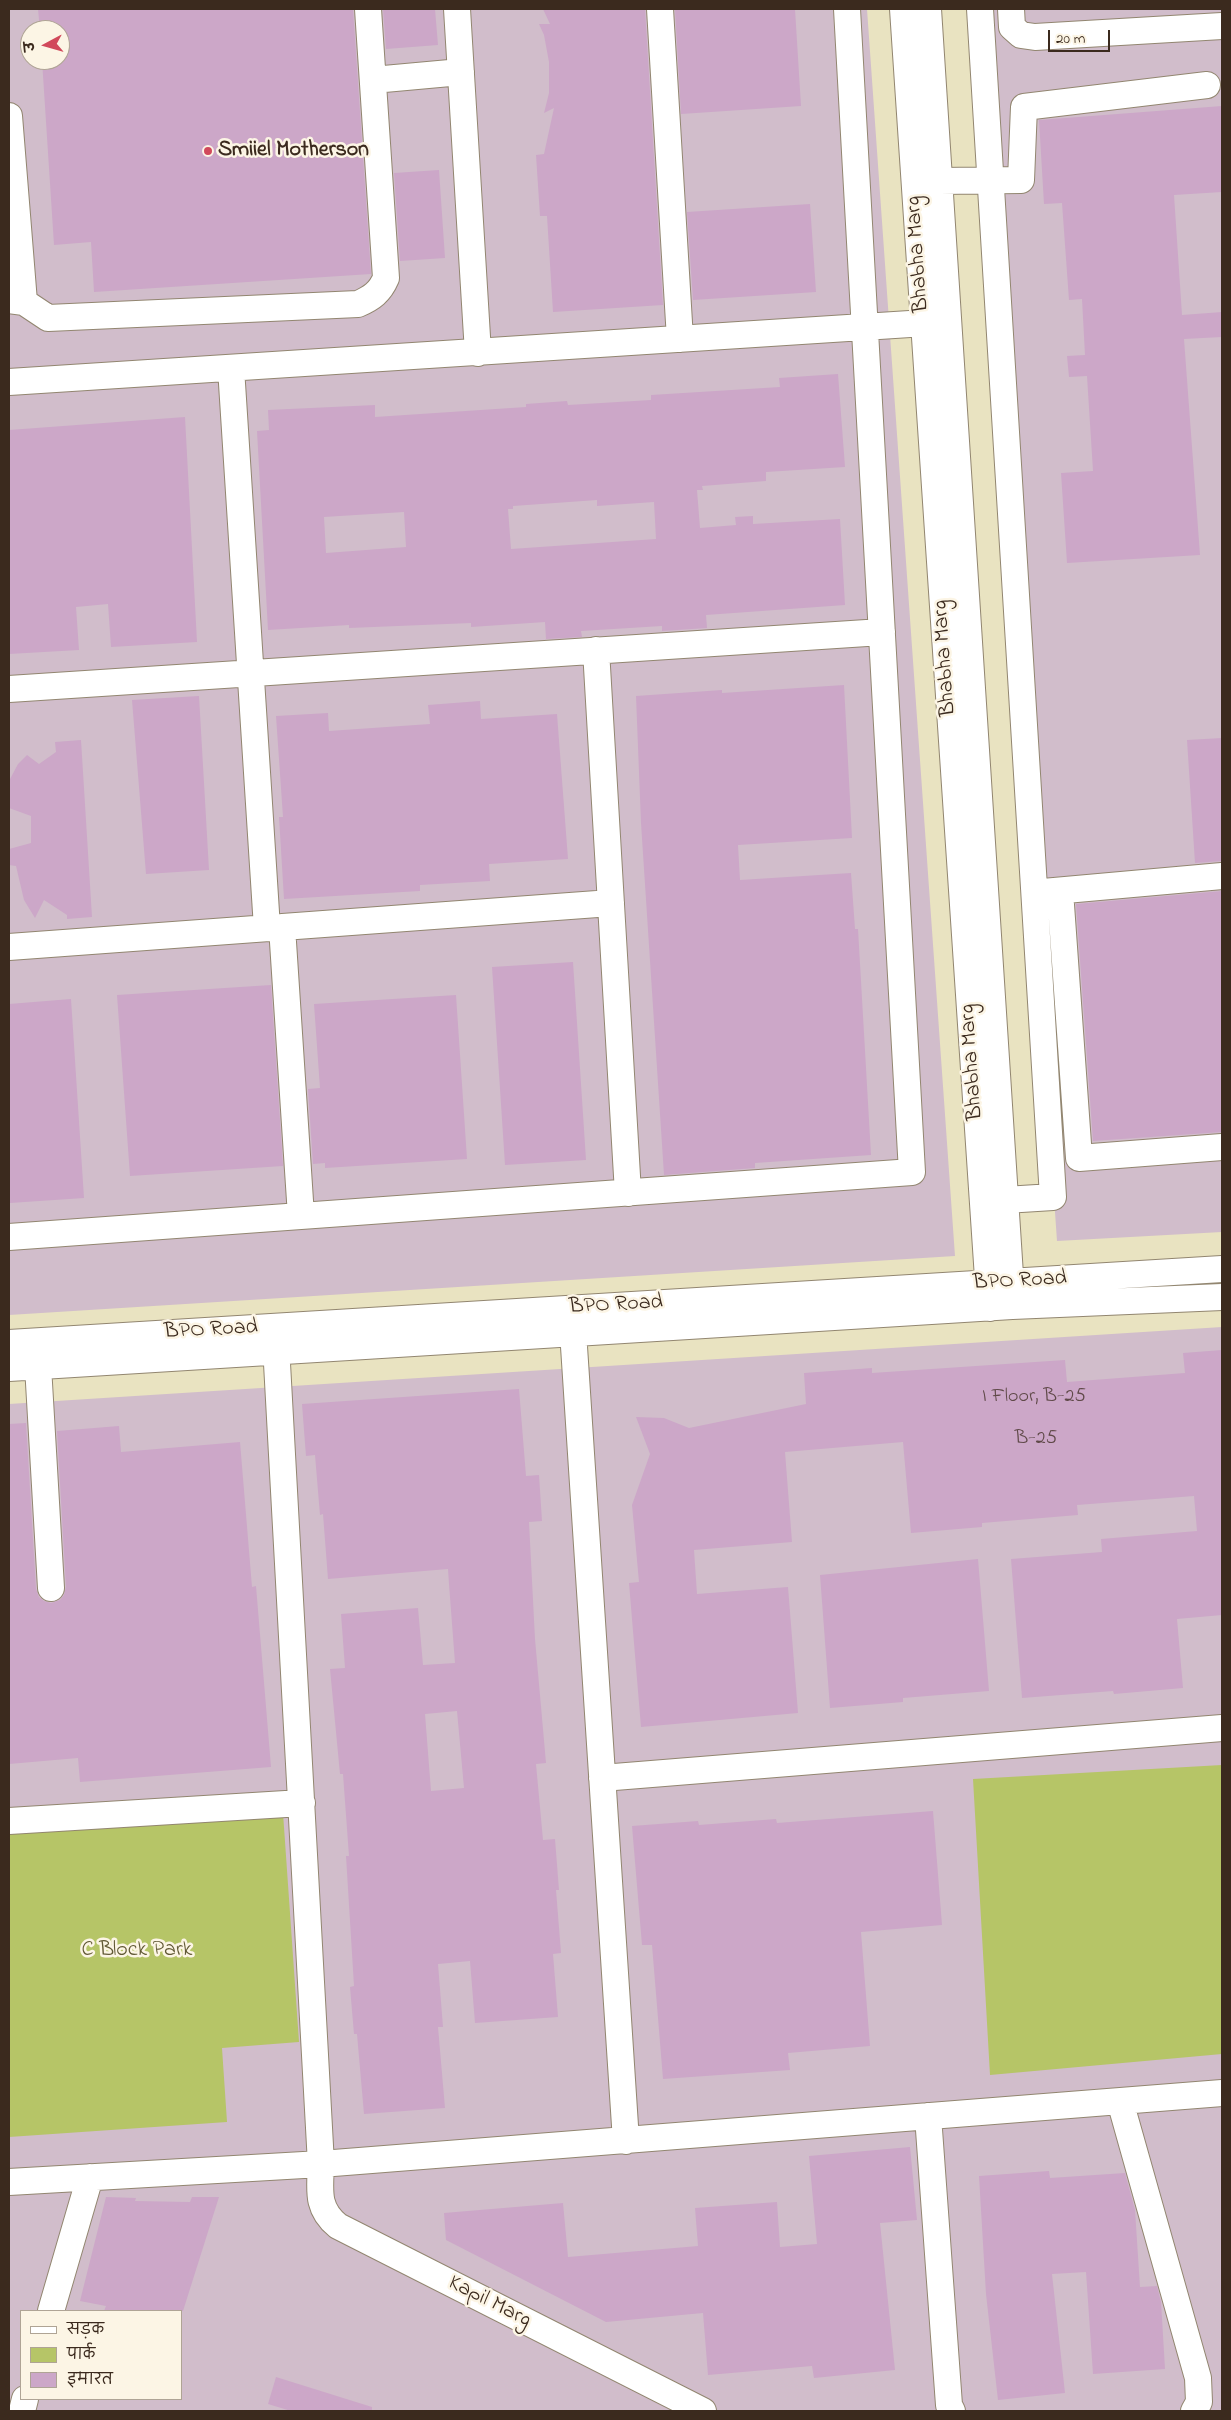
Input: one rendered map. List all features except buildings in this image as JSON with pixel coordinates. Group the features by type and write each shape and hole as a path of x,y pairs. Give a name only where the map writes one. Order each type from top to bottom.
{"street":[{"path":"9,116 16,301 48,318 358,304 369,300 380,291 386,278 368,9"},
{"path":"457,9 478,353"},
{"path":"660,9 680,339"},
{"path":"9,1237 912,1172 847,9"},
{"name":"Bhabha Marg","path":"902,9 936,323 1005,1200 1000,1295"},
{"name":"Bhabha Marg","path":"928,9 940,181 936,323 1000,1295"},
{"path":"980,9 1053,1197 1005,1200"},
{"path":"1011,9 1012,27 1021,35 1035,37 1222,26"},
{"path":"373,80 461,72"},
{"path":"940,181 1020,180 1024,107 1207,85"},
{"path":"9,382 936,323"},
{"path":"231,368 251,673 301,1216"},
{"path":"9,689 882,632"},
{"path":"596,650 628,1193"},
{"path":"1035,893 1222,876"},
{"path":"1060,891 1079,1158"},
{"path":"9,947 611,903"},
{"path":"1051,1161 1222,1147"},
{"name":"BPO Road","path":"9,1343 276,1339 1000,1295 1222,1270"},
{"name":"BPO Road","path":"1000,1295 1222,1297"},
{"path":"572,1321 626,2141"},
{"name":"BPO Road","path":"9,1368 276,1339"},
{"name":"Kapil Marg","path":"276,1339 321,2164 320,2197 326,2216 338,2226 703,2411"},
{"path":"38,1366 51,1588"},
{"path":"602,1778 1222,1728"},
{"path":"9,1821 302,1803"},
{"path":"9,2182 321,2164 1222,2093"},
{"path":"1120,2101 1198,2378 1199,2402 1194,2411"},
{"path":"928,2116 949,2405 952,2411"},
{"path":"51,2310 90,2177"}],"shaded area":[{"path":"9,9 867,9 955,1256 9,1315"},
{"path":"972,9 1222,9 1222,1232 1057,1241"},
{"path":"1222,1327 1222,2411 9,2411 9,1404"}],"green space":[{"path":"1222,1765 1222,2054 990,2075 973,1779"},
{"name":"C Block Park","path":"283,1813 299,2042 222,2048 227,2122 9,2137 9,1831"}],"place":[{"name":"Smiiel Motherson","path":"208,151"}]}
